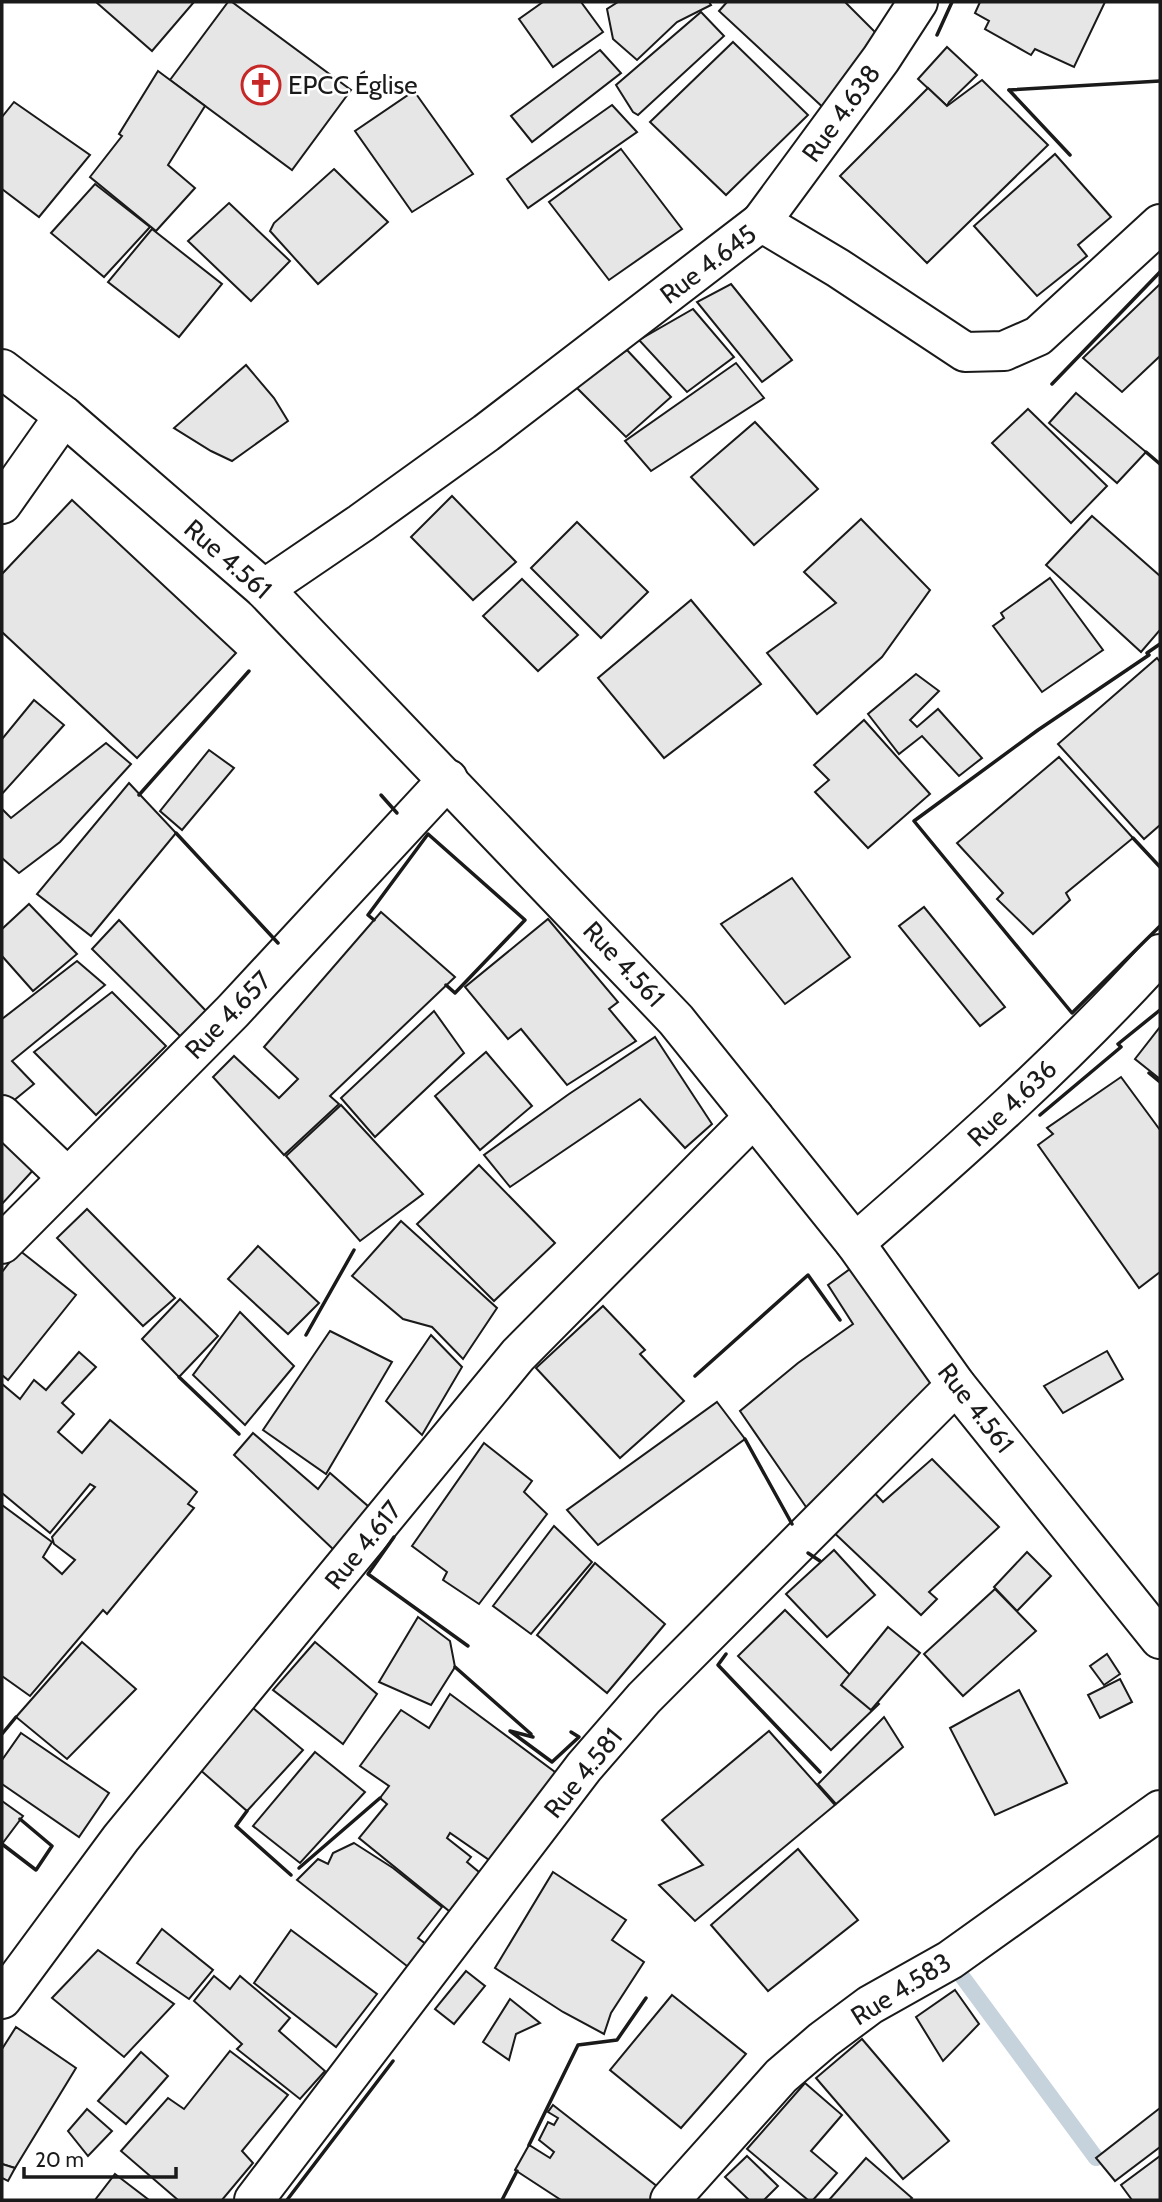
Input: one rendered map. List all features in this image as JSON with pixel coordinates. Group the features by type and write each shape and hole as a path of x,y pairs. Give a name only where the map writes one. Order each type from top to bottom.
{"street":[{"name":"Rue 4.638","path":"761,222 881,60 918,2"},
{"name":"Rue 4.645","path":"264,589 486,433 761,222 838,268 965,352 1004,351 1038,336 1160,224"},
{"name":"Rue 4.561","path":"2,369 64,416 264,589 676,1020 855,1243 956,1385 1160,1639"},
{"path":"2,504 64,416"},
{"name":"Rue 4.657","path":"2,1244 233,1012 448,779"},
{"name":"Rue 4.636","path":"855,1243 967,1147 1121,998 1160,954"},
{"path":"2,1115 67,1178"},
{"name":"Rue 4.617","path":"2,1999 121,1838 518,1355 754,1117"},
{"name":"Rue 4.581","path":"254,2200 584,1767 644,1699 956,1385"},
{"name":"Rue 4.583","path":"670,2200 780,2076 823,2039 870,2005 950,1960 1160,1810"}],"building":[{"path":"96,2 194,2 152,51"},
{"name":"EPCC Église","path":"228,2 232,2 351,90 292,170 170,80"},
{"path":"543,2 581,2 603,32 553,67 519,19"},
{"path":"618,2 709,2 711,5 677,22 637,60 613,39 607,9"},
{"path":"727,2 845,2 886,43 828,112 719,11"},
{"path":"980,2 1105,2 1074,67 1035,49 1031,55 985,29 989,21 975,13"},
{"path":"701,12 724,36 638,115 633,112 616,85"},
{"path":"733,42 808,115 726,195 650,122"},
{"path":"947,47 977,75 947,106 918,79"},
{"path":"600,50 621,73 532,142 511,116"},
{"path":"158,71 205,106 168,165 195,188 156,231 90,177 122,136 119,134"},
{"path":"982,80 1048,145 927,263 840,176 928,88 947,106"},
{"path":"414,91 473,174 412,212 355,131"},
{"path":"14,102 90,155 39,217 2,189 2,117"},
{"path":"612,105 637,132 528,208 507,179"},
{"path":"621,149 682,229 609,280 549,202"},
{"path":"1055,154 1111,217 1078,245 1087,256 1037,296 974,226"},
{"path":"334,169 388,222 318,284 270,231 274,223"},
{"path":"95,184 150,227 104,277 51,233"},
{"path":"229,203 290,261 251,301 188,241"},
{"path":"152,229 222,284 179,337 108,282"},
{"path":"731,284 792,360 762,382 697,302"},
{"path":"1160,284 1160,356 1122,392 1083,358"},
{"path":"693,309 734,357 687,392 639,340"},
{"path":"627,350 671,397 626,437 576,387"},
{"path":"736,363 764,398 651,471 625,441"},
{"path":"246,365 274,398 288,421 232,461 174,428"},
{"path":"1076,393 1146,452 1117,483 1049,423"},
{"path":"1028,409 1107,486 1071,523 992,443"},
{"path":"755,422 818,489 754,545 691,477"},
{"path":"452,496 516,562 473,600 411,537"},
{"path":"72,500 236,653 137,758 2,632 2,574"},
{"path":"1092,516 1160,576 1160,630 1141,652 1046,565"},
{"path":"861,519 930,590 882,657 817,714 767,653 836,603 804,572"},
{"path":"577,522 648,592 601,638 531,568"},
{"path":"1050,578 1103,650 1042,692 993,626 1004,618 1001,613"},
{"path":"522,579 578,635 538,671 483,616"},
{"path":"691,600 761,684 664,758 598,678"},
{"path":"1157,658 1160,662 1160,825 1144,839 1058,744"},
{"path":"916,674 939,691 910,720 917,727 938,709 982,758 959,776 922,736 899,754 868,714"},
{"path":"34,700 64,725 2,794 2,739"},
{"path":"864,720 930,794 868,848 815,792 829,780 814,765"},
{"path":"106,743 131,764 60,842 19,873 2,858 2,809 11,818"},
{"path":"209,750 234,768 182,830 160,811"},
{"path":"1059,757 1133,838 1066,893 1070,900 1033,934 997,899 1003,893 957,843"},
{"path":"129,783 176,833 91,936 37,894"},
{"path":"792,878 850,957 785,1004 721,924"},
{"path":"29,904 77,954 33,991 2,956 2,929"},
{"path":"924,907 1005,1007 980,1026 899,926"},
{"path":"381,912 455,977 330,1096 339,1104 284,1155 213,1077 234,1056 279,1098 298,1079 264,1047"},
{"path":"548,919 618,1002 609,1009 636,1041 567,1085 521,1029 508,1039 465,987"},
{"path":"119,920 208,1013 182,1038 92,949"},
{"path":"77,961 105,985 12,1061 34,1084 7,1106 2,1099 2,1019"},
{"path":"112,992 166,1046 96,1115 34,1052"},
{"path":"434,1011 464,1053 375,1137 341,1098"},
{"path":"1160,1027 1160,1079 1135,1059"},
{"path":"655,1037 712,1124 685,1148 640,1099 510,1187 484,1155"},
{"path":"486,1052 532,1106 480,1150 435,1096"},
{"path":"1121,1077 1160,1130 1160,1272 1139,1288 1038,1145 1053,1134 1047,1128"},
{"path":"341,1105 423,1194 360,1241 286,1156"},
{"path":"2,1137 36,1167 2,1204"},
{"path":"479,1165 555,1243 494,1301 417,1224"},
{"path":"87,1209 175,1298 143,1326 57,1238"},
{"path":"401,1221 497,1308 463,1359 432,1327 403,1319 352,1276"},
{"path":"258,1246 319,1303 288,1334 228,1279"},
{"path":"19,1250 76,1295 8,1380 2,1375 2,1272"},
{"path":"865,1258 947,1381 815,1520 740,1411 798,1363 853,1324 828,1285"},
{"path":"180,1299 218,1336 179,1377 142,1339"},
{"path":"603,1306 645,1350 640,1354 684,1401 620,1458 536,1368"},
{"path":"240,1312 294,1366 245,1425 193,1375"},
{"path":"330,1331 392,1362 326,1474 263,1430"},
{"path":"431,1335 462,1367 422,1435 386,1401"},
{"path":"1107,1351 1123,1379 1063,1413 1044,1386"},
{"path":"79,1352 96,1367 62,1403 74,1414 58,1432 82,1453 110,1420 197,1492 188,1504 194,1508 107,1614 103,1610 30,1696 2,1676 2,1505 52,1542 43,1557 62,1574 75,1560 54,1544 52,1537 95,1487 90,1484 50,1533 2,1493 2,1384 20,1399 34,1380 46,1390"},
{"path":"717,1402 745,1439 598,1545 567,1510"},
{"path":"253,1433 318,1489 330,1473 369,1507 335,1551 234,1455"},
{"path":"484,1443 532,1481 524,1492 547,1514 479,1604 443,1580 447,1572 412,1546"},
{"path":"932,1459 999,1527 929,1592 937,1599 921,1615 828,1527 869,1487 883,1502"},
{"path":"554,1526 592,1562 531,1634 493,1606"},
{"path":"834,1550 875,1595 827,1637 786,1594"},
{"path":"1027,1552 1051,1576 1017,1611 994,1587"},
{"path":"595,1563 665,1624 607,1693 537,1635"},
{"path":"995,1589 1036,1631 963,1696 924,1654"},
{"path":"785,1610 879,1704 831,1750 738,1656"},
{"path":"418,1617 450,1641 455,1667 431,1705 379,1682"},
{"path":"888,1627 920,1653 871,1710 841,1685"},
{"path":"82,1642 136,1689 67,1759 16,1717"},
{"path":"315,1642 377,1694 343,1744 273,1690"},
{"path":"1107,1654 1120,1674 1104,1685 1090,1666"},
{"path":"1120,1679 1132,1702 1100,1718 1088,1695"},
{"path":"1019,1690 1067,1783 995,1815 950,1728"},
{"path":"450,1694 559,1775 495,1864 450,1833 447,1838 471,1857 467,1862 485,1877 454,1915 359,1838 387,1804 380,1798 389,1786 360,1766 401,1710 429,1728"},
{"path":"253,1708 303,1750 247,1811 198,1768"},
{"path":"884,1717 903,1747 836,1804 818,1784"},
{"path":"769,1731 835,1805 695,1921 659,1885 703,1865 662,1820"},
{"path":"21,1733 109,1793 79,1837 2,1784 2,1760"},
{"path":"315,1752 365,1792 300,1863 253,1826"},
{"path":"2,1801 23,1816 2,1844"},
{"path":"354,1843 393,1868 442,1907 418,1938 431,1948 412,1970 297,1880 318,1859 328,1864 333,1853"},
{"path":"798,1849 858,1920 768,1991 711,1925"},
{"path":"553,1872 626,1920 612,1940 644,1962 611,2013 604,2034 563,2012 495,1968"},
{"path":"162,1929 213,1970 189,1999 137,1963"},
{"path":"291,1930 377,1994 336,2047 254,1983"},
{"path":"98,1950 174,2004 124,2057 52,1998"},
{"path":"466,1971 485,1986 454,2024 435,2009"},
{"path":"214,1976 230,1989 240,1976 290,2018 279,2031 325,2071 300,2099 237,2049 242,2044 194,2001"},
{"path":"955,1990 979,2024 943,2061 916,2017"},
{"path":"672,1995 746,2054 681,2128 610,2070"},
{"path":"510,1999 540,2023 516,2034 509,2060 483,2042"},
{"path":"16,2027 76,2068 15,2168 2,2164 2,2049"},
{"path":"862,2039 949,2141 903,2179 816,2078"},
{"path":"230,2051 288,2095 242,2151 253,2163 222,2200 178,2200 121,2151 168,2098 184,2109"},
{"path":"141,2052 168,2076 126,2124 98,2101"},
{"path":"805,2083 842,2115 811,2151 837,2173 813,2200 808,2200 747,2149"},
{"path":"553,2105 663,2191 655,2200 561,2200 515,2170 529,2145 550,2158 554,2152 539,2140 548,2122 554,2125 558,2118 548,2112"},
{"path":"1160,2108 1160,2147 1115,2181 1096,2158"},
{"path":"87,2109 112,2131 88,2156 68,2131"},
{"path":"747,2156 778,2186 764,2200 749,2200 725,2177"},
{"path":"1160,2156 1160,2200 1132,2200 1121,2185"},
{"path":"866,2158 912,2198 829,2200"},
{"path":"2,2164 15,2168 8,2181 2,2178"},
{"path":"115,2174 149,2200 95,2200"}],"waterway":[{"path":"950,1960 1096,2158"}],"wall":[{"path":"937,35 952,2"},
{"path":"1009,90 1160,81"},
{"path":"1009,90 1070,155"},
{"path":"1052,384 1160,272"},
{"path":"1146,452 1160,464"},
{"path":"1160,644 1147,653 1149,655 1038,730 914,821 1072,1013 1160,926"},
{"path":"139,795 249,671"},
{"path":"381,795 397,813"},
{"path":"176,833 278,943"},
{"path":"374,920 368,915 428,834 525,920 455,993 446,985"},
{"path":"1133,838 1160,867"},
{"path":"1040,1115 1121,1047 1118,1044 1160,1010"},
{"path":"1149,1073 1160,1082"},
{"path":"306,1335 354,1250"},
{"path":"695,1376 808,1275 840,1320"},
{"path":"179,1377 239,1434"},
{"path":"745,1439 792,1524"},
{"path":"394,1537 368,1574 468,1646"},
{"path":"808,1553 820,1561"},
{"path":"726,1654 718,1665 820,1772"},
{"path":"455,1667 531,1734"},
{"path":"2,1734 16,1717"},
{"path":"533,1737 510,1731 552,1762 579,1737 571,1732"},
{"path":"299,1868 380,1798"},
{"path":"247,1811 236,1826 291,1875"},
{"path":"2,1844 36,1870 52,1846 20,1819"},
{"path":"529,2145 578,2045 617,2040 646,1998"},
{"path":"287,2200 393,2061"},
{"path":"502,2200 517,2171"}],"place":[{"name":"EPCC Église","path":"261,85"}]}
